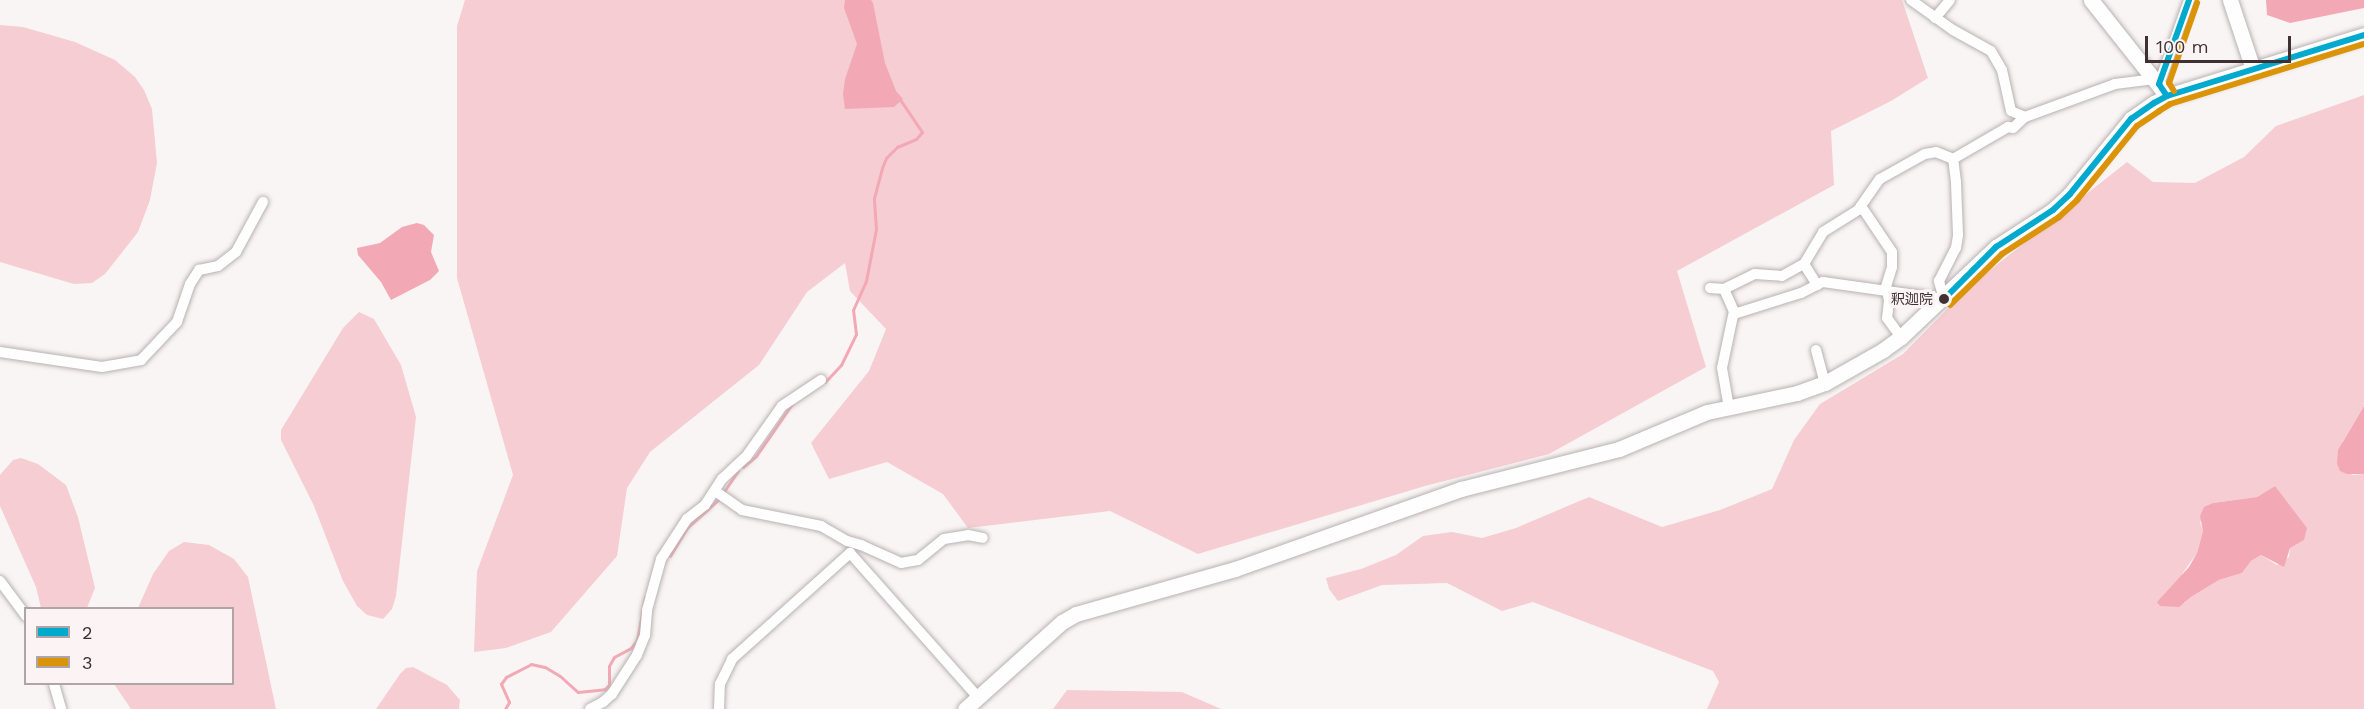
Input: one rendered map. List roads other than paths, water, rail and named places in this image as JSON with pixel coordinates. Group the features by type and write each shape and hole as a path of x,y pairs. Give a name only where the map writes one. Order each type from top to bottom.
{"street":[{"path":"1911,0 1935,18 1991,51 1998,58 2012,111 2008,127"},
{"path":"1935,18 1950,0"},
{"path":"2091,0 2160,86"},
{"path":"965,709 1062,622 1076,614 1235,569 1461,489 1619,449 1707,412 1797,393 1825,383 1856,367 1901,337 1944,299 1996,247 2053,210 2070,194 2160,86 2189,0"},
{"path":"2230,0 2253,69"},
{"path":"1953,159 2008,127 2013,128 2025,117 2115,84 2160,86 2253,69 2364,34"},
{"path":"2012,111 2025,117"},
{"path":"1710,288 1724,289 1755,274 1782,276 1804,264 1823,232 1861,206 1880,179 1918,157 1936,152 1953,159"},
{"path":"1944,299 1939,281 1956,248 1958,235 1953,159"},
{"path":"0,352 102,367 141,360 177,322 190,284 200,270 226,262 236,252 263,201"},
{"path":"1861,206 1892,252 1892,267 1886,287 1888,292 1887,318 1901,337"},
{"path":"1804,264 1817,285"},
{"path":"1734,314 1801,293 1823,282 1944,299"},
{"path":"1724,289 1734,314 1725,343 1722,368 1729,408"},
{"path":"1816,350 1825,383"},
{"path":"590,709 612,694 637,655 645,635 648,610 661,559 687,519 705,505 728,472 746,457 782,406 821,380"},
{"path":"716,491 742,510 821,526 847,541 901,563 910,564 944,539 968,535 983,538"},
{"path":"847,541 850,553 978,697"},
{"path":"719,709 720,684 732,659 850,553"},
{"path":"0,581 24,613"},
{"path":"54,685 61,709"}],"waterway":[{"path":"825,382 841,365 856,334 853,310 866,281 876,229 874,198 882,168 886,158 897,147 916,139 922,132 900,99"},
{"path":"743,467 756,456 792,404"},
{"path":"723,493 738,471"},
{"path":"670,556 687,528 719,499"},
{"path":"505,709 509,702 501,684 506,677 531,664 545,667 560,676 578,692 605,689 609,685 609,666 614,657 631,648 637,640 645,597"}],"place":[{"name":"釈迦院","path":"1944,299"}]}
